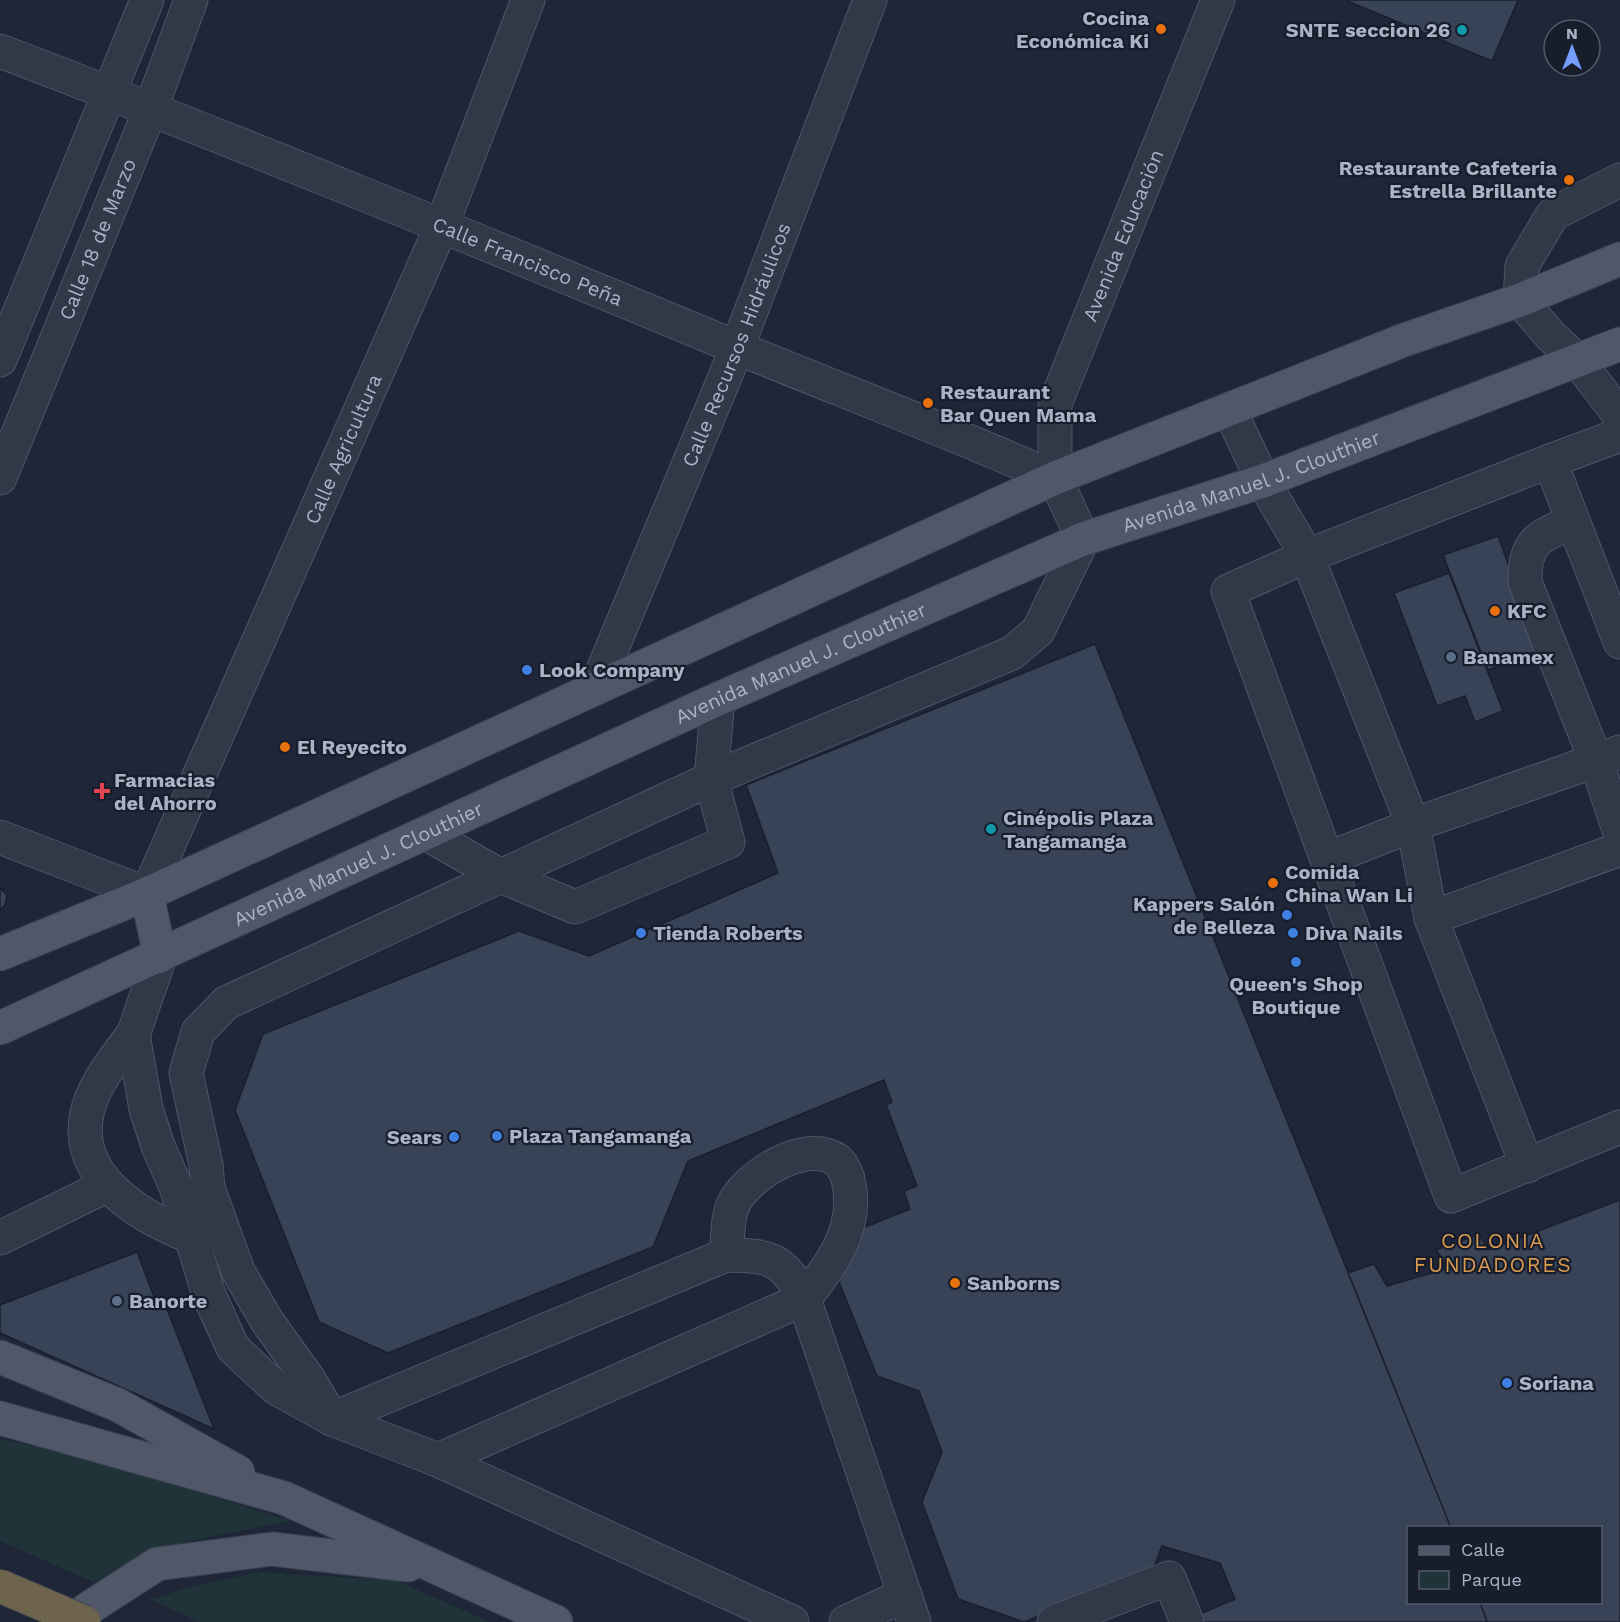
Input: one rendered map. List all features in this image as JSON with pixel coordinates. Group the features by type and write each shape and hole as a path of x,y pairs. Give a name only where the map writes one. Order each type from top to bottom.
{"highway":[{"path":"0,1586 84,1622"}],"main road":[{"path":"0,954 147,894 1054,478 1404,340 1520,300 1620,259"},
{"name":"Avenida Manuel J. Clouthier","path":"0,1028 718,699 1083,539 1263,481 1620,344"},
{"path":"147,894 160,956"},
{"path":"0,1357 118,1405 284,1498 556,1622"},
{"path":"0,1418 284,1498"},
{"path":"79,1622 86,1610 157,1564 272,1549 439,1569"}],"street":[{"path":"0,360 111,93 147,0"},
{"name":"Calle 18 de Marzo","path":"0,478 151,108 191,0"},
{"name":"Calle Agricultura","path":"147,894 442,225 528,0"},
{"name":"Calle Recursos Hidráulicos","path":"596,687 737,348 870,0"},
{"name":"Avenida Educación","path":"1054,478 1054,404 1218,0"},
{"name":"Calle Francisco Peña","path":"0,51 151,108 442,225 737,348 962,437 1054,478"},
{"path":"1620,180 1553,213 1522,266 1520,300 1551,336 1578,361 1620,416"},
{"path":"1229,409 1263,481 1307,556 1413,825 1431,918 1527,1166"},
{"path":"1620,435 1307,556 1228,591 1451,1196 1620,1127"},
{"path":"1550,461 1620,642"},
{"path":"332,1419 310,1381 267,1321 238,1271 208,1188 206,1165 186,1074 198,1032 226,1003 711,779 1012,653 1038,631 1083,539 1054,478"},
{"path":"1573,522 1541,535 1525,559 1525,582 1608,757 1620,833"},
{"path":"427,834 501,876 575,907 728,842 711,779 718,699"},
{"path":"1327,859 1413,825 1608,757"},
{"path":"0,837 147,894"},
{"path":"1431,918 1620,849"},
{"path":"160,956 148,997 133,1034 101,1080 91,1099 84,1125 85,1142 92,1162 108,1185 135,1209 162,1225 192,1237 222,1227"},
{"path":"133,1034 146,1109 192,1237 209,1295 233,1348 276,1388 332,1419 438,1460 792,1622"},
{"path":"438,1460 804,1299 826,1271 848,1226 852,1198 848,1176 837,1161 820,1154 797,1157 767,1168 746,1184 733,1207 726,1255"},
{"path":"0,1238 108,1185"},
{"path":"332,1419 726,1255 756,1255 777,1262 792,1275 804,1299 910,1609 846,1622"},
{"path":"1054,1622 1169,1578 1187,1622"}],"green space":[{"path":"0,1439 89,1458 291,1521 167,1546 93,1582 0,1541"},
{"path":"258,1572 395,1580 490,1622 199,1622 151,1600 185,1588"}],"building":[{"name":"SNTE seccion 26","path":"1345,0 1518,0 1492,61"},
{"name":"KFC","path":"1498,536 1539,650 1488,670 1443,555"},
{"name":"Banamex","path":"1449,573 1503,711 1475,722 1465,696 1437,706 1394,593"},
{"name":"Plaza Tangamanga","path":"1095,644 1450,1526 1407,1526 1407,1604 1481,1604 1487,1622 1198,1622 1195,1616 1235,1599 1220,1563 1162,1546 1154,1567 1024,1622 958,1599 922,1502 942,1452 919,1391 877,1376 839,1282 863,1228 910,1209 904,1191 917,1186 886,1105 892,1102 884,1080 688,1161 653,1247 388,1353 319,1322 235,1110 263,1034 519,931 589,956 778,873 746,785"},
{"path":"0,888 7,895 5,905 0,910"},
{"name":"Soriana","path":"1620,1200 1620,1622 1487,1622 1481,1604 1602,1604 1602,1526 1450,1526 1348,1273 1374,1264 1387,1286 1449,1268 1436,1250 1479,1234 1488,1250"},
{"path":"137,1252 158,1307 165,1304 214,1429 0,1333 0,1305"}],"place":[{"name":"Cocina Económica Ki","path":"1161,29"},
{"name":"SNTE seccion 26","path":"1462,30"},
{"name":"Restaurante Cafeteria Estrella Brillante","path":"1569,180"},
{"name":"Restaurant Bar Quen Mama","path":"928,403"},
{"name":"KFC","path":"1495,611"},
{"name":"Banamex","path":"1451,657"},
{"name":"Look Company","path":"527,670"},
{"name":"El Reyecito","path":"285,747"},
{"name":"Farmacias del Ahorro","path":"102,791"},
{"name":"Cinépolis Plaza Tangamanga","path":"991,829"},
{"name":"Comida China Wan Li","path":"1273,883"},
{"name":"Kappers Salón de Belleza","path":"1287,915"},
{"name":"Tienda Roberts","path":"641,933"},
{"name":"Diva Nails","path":"1293,933"},
{"name":"Queen's Shop Boutique","path":"1296,962"},
{"name":"Plaza Tangamanga","path":"497,1136"},
{"name":"Sears","path":"454,1137"},
{"name":"Sanborns","path":"955,1283"},
{"name":"Banorte","path":"117,1301"},
{"name":"Soriana","path":"1507,1383"}],"district":[{"name":"COLONIA FUNDADORES","path":"1493,1253"}]}
